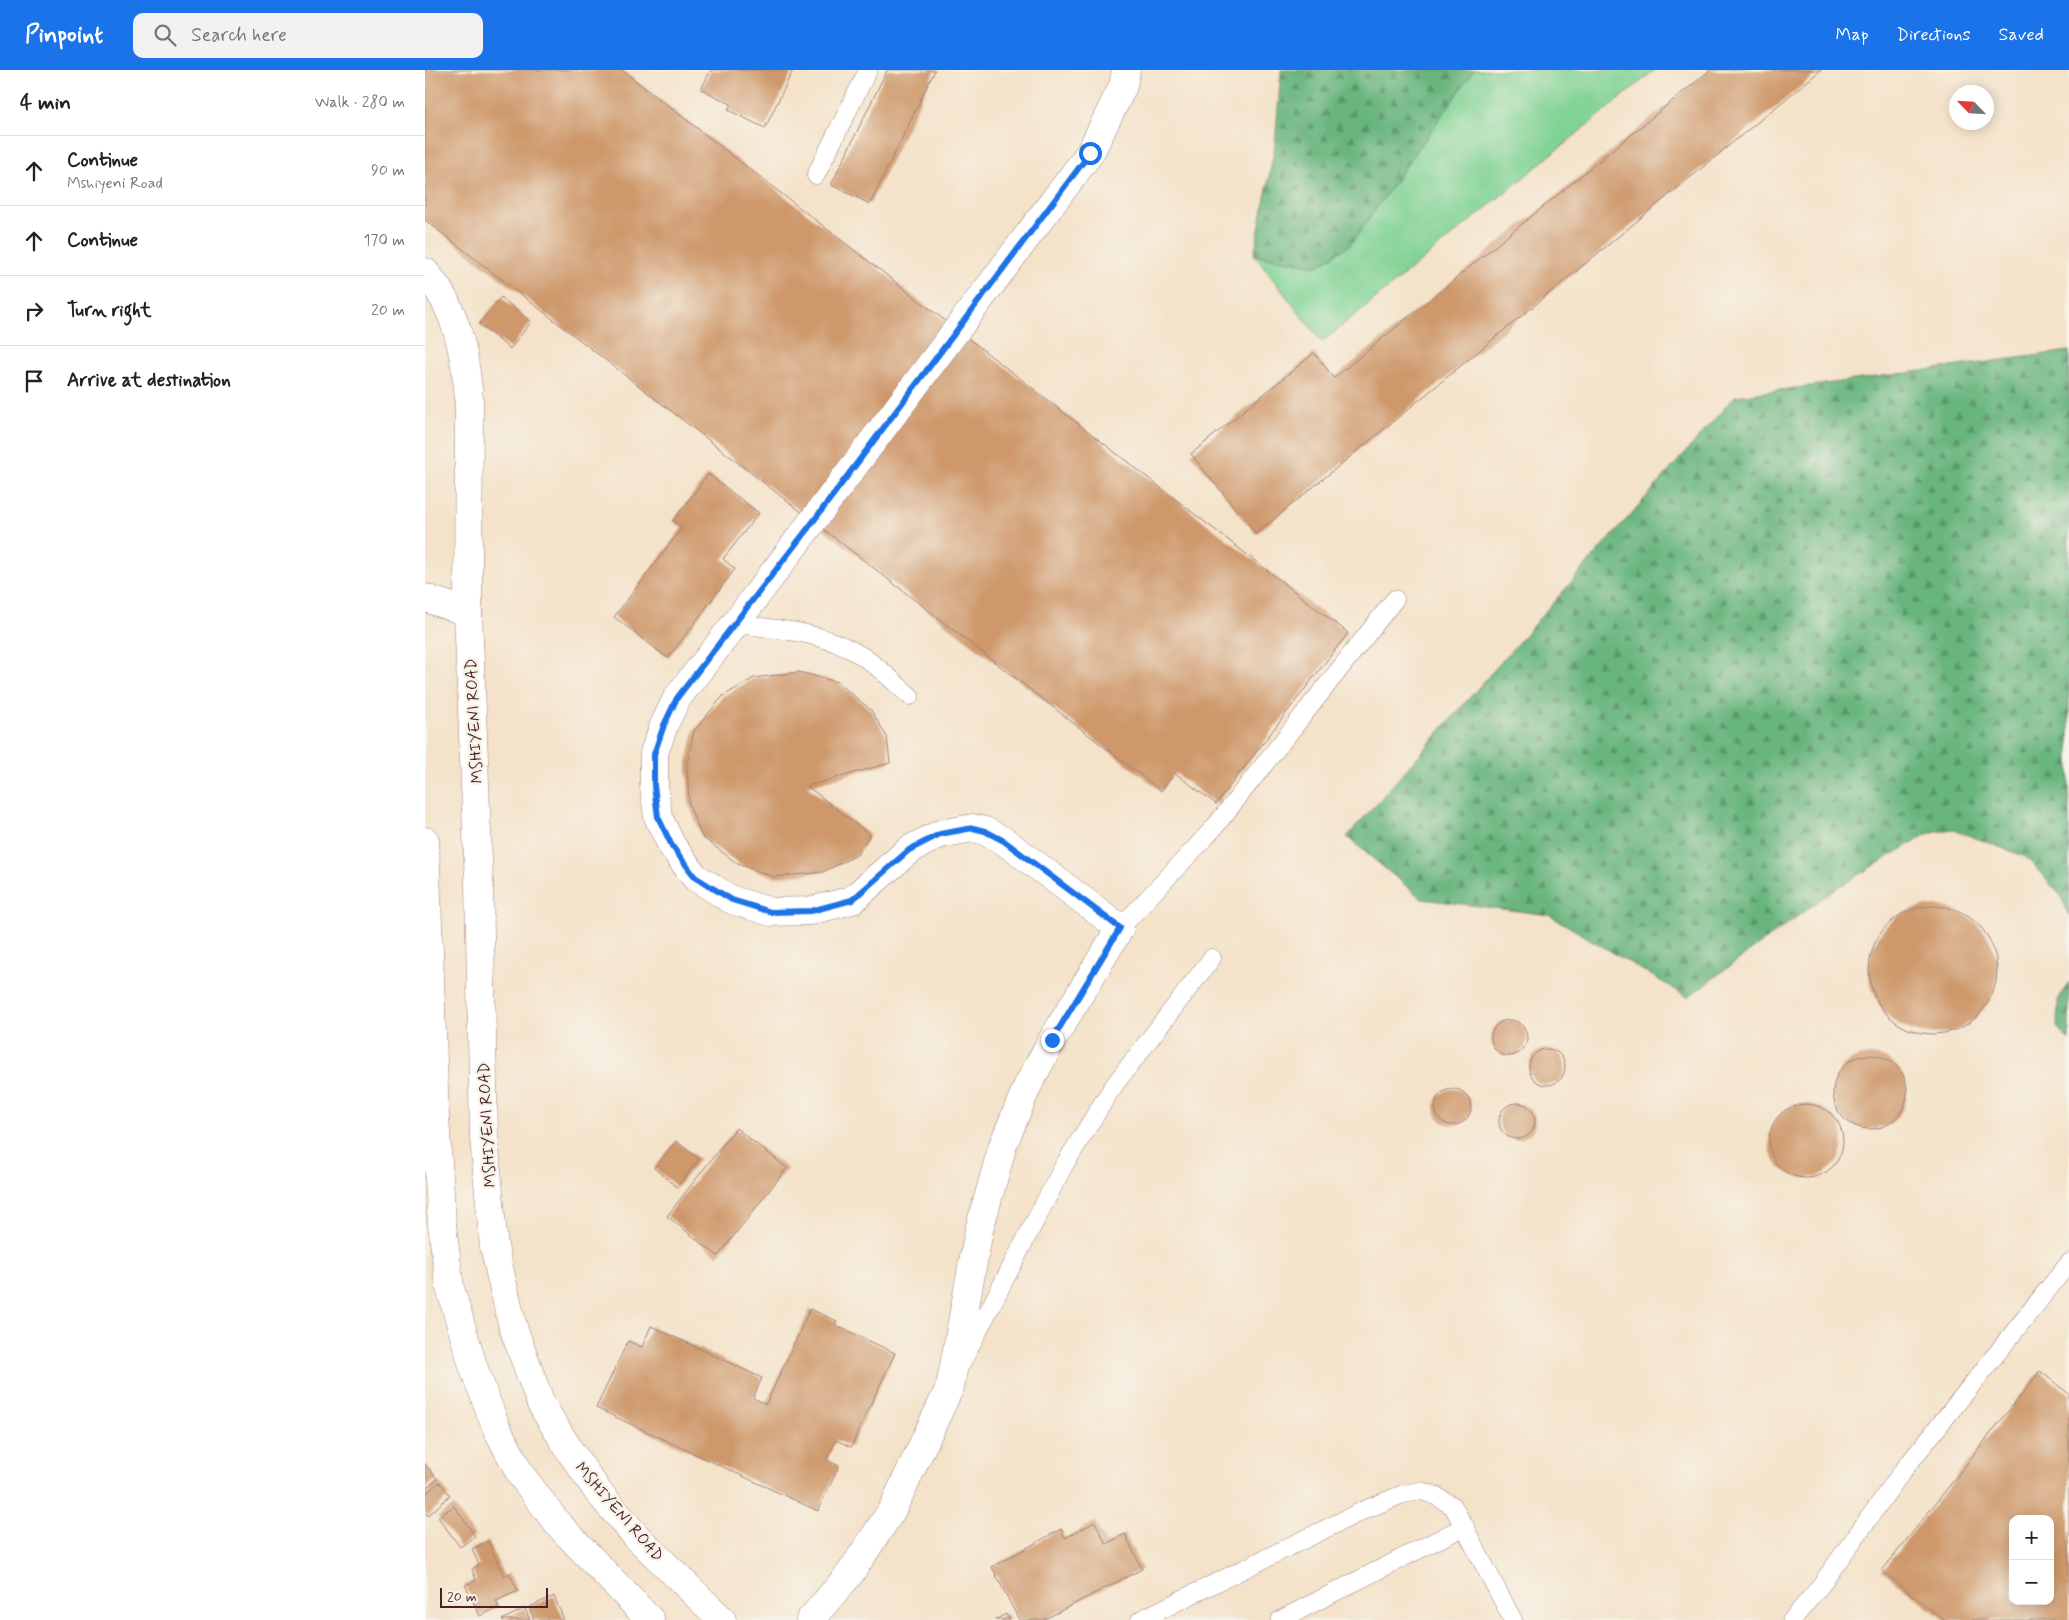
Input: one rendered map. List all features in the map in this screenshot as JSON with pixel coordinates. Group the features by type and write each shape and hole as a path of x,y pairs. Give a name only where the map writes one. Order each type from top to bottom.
{"street":[{"path":"810,1620 849,1575 892,1510 949,1387 979,1230 1003,1145 1027,1087 1052,1040 1120,928 1004,841 985,831 973,828 940,834 909,850 852,900 811,911 771,912 732,900 695,877 672,846 658,817 654,786 654,754 664,725 677,698 809,527 1090,153 1123,86 1126,70"},
{"name":"MSHIYENI ROAD","path":"425,272 449,307 459,333 467,366 469,400 468,612 479,873 484,1138 494,1246 513,1327 541,1404 569,1451 599,1493 637,1536 722,1620"},
{"path":"425,598 468,612"},
{"path":"425,841 435,1117 442,1225 450,1288 473,1366 496,1427 521,1475 557,1523 649,1620"}],"lane":[{"path":"816,174 868,70"},
{"path":"1120,928 1213,829 1395,599"},
{"path":"735,624 803,632 838,644 863,657 910,696"},
{"path":"949,1387 1063,1167 1112,1088 1212,958"},
{"path":"1792,1620 1818,1589 1902,1472 2069,1263"},
{"path":"1140,1620 1362,1511 1409,1492 1421,1492 1444,1500 1453,1506 1513,1620"},
{"path":"1280,1620 1465,1526"}],"green space":[{"path":"1281,70 1474,70 1351,244 1318,266 1254,255 1275,146"},
{"path":"1474,70 1655,70 1322,342 1254,255 1318,266 1351,244"},
{"path":"2069,351 2069,916 2061,896 2026,857 1952,829 1927,834 1832,891 1688,997 1549,915 1422,899 1347,837 1735,396"},
{"path":"2069,982 2069,1041 2057,1027 2058,1000"}],"building":[{"path":"425,70 622,70 1348,633 1216,804 1175,773 1161,791 425,220"},
{"path":"711,70 793,70 765,128 728,110 731,104 701,89"},
{"path":"887,70 935,70 870,204 831,185"},
{"path":"1710,70 1821,70 1256,534 1191,454 1314,353 1334,378"},
{"path":"501,297 531,322 510,349 479,324"},
{"path":"708,474 759,513 723,559 735,569 668,658 614,617 682,528 673,521"},
{"path":"799,672 837,682 871,710 887,737 890,763 807,786 870,835 857,855 823,872 775,877 738,864 702,837 689,805 687,763 694,731 723,696 754,678"},
{"path":"1933,906 1957,911 1978,925 1992,946 1997,970 1992,994 1978,1015 1957,1029 1933,1034 1909,1029 1888,1015 1874,994 1869,970 1874,946 1888,925 1909,911"},
{"path":"1509,1020 1516,1021 1522,1025 1526,1031 1526,1045 1522,1051 1516,1055 1509,1056 1502,1055 1496,1051 1492,1045 1491,1038 1492,1031 1496,1025 1502,1021"},
{"path":"1547,1049 1554,1050 1560,1054 1564,1060 1564,1074 1560,1080 1554,1084 1547,1085 1540,1084 1534,1080 1530,1074 1529,1067 1530,1060 1534,1054 1540,1050"},
{"path":"1870,1055 1884,1058 1896,1066 1904,1078 1907,1092 1904,1106 1896,1118 1884,1126 1870,1129 1856,1126 1844,1118 1836,1106 1833,1092 1836,1078 1844,1066 1856,1058"},
{"path":"1453,1089 1460,1090 1466,1094 1470,1100 1470,1114 1466,1120 1460,1124 1453,1125 1446,1124 1440,1120 1436,1114 1435,1107 1436,1100 1440,1094 1446,1090"},
{"path":"1517,1103 1524,1104 1530,1108 1534,1114 1534,1128 1530,1134 1524,1138 1517,1139 1510,1138 1504,1134 1500,1128 1499,1121 1500,1114 1504,1108 1510,1104"},
{"path":"1806,1104 1820,1107 1832,1115 1840,1127 1843,1141 1840,1155 1832,1167 1820,1175 1806,1178 1792,1175 1780,1167 1772,1155 1769,1141 1772,1127 1780,1115 1792,1107"},
{"path":"736,1128 787,1168 718,1256 667,1216"},
{"path":"676,1141 699,1159 677,1187 654,1168"},
{"path":"810,1309 837,1321 835,1325 895,1353 851,1447 836,1440 827,1460 839,1466 818,1511 596,1408 628,1341 642,1347 651,1326 762,1378 753,1398 766,1404"},
{"path":"2040,1371 2069,1394 2069,1620 1944,1620 1882,1571"},
{"path":"425,1464 437,1479 425,1489"},
{"path":"439,1482 450,1495 428,1516 425,1512 425,1495"},
{"path":"454,1506 475,1536 460,1547 438,1517"},
{"path":"1095,1522 1106,1544 1125,1534 1142,1569 1043,1620 1019,1620 992,1567 1061,1529 1065,1538"},
{"path":"488,1541 504,1576 509,1573 518,1591 496,1601 499,1607 480,1616 465,1585 476,1580 472,1569 479,1565 472,1549"},
{"path":"554,1596 564,1620 534,1620 529,1607"},
{"path":"525,1608 530,1620 502,1620"},
{"path":"1006,1614 1010,1620 995,1620"}],"route":[{"path":"1052,1040 1120,928 1004,841 985,831 973,828 959,829 940,834 909,850 852,900 811,911 771,912 732,900 695,877 672,846 658,817 654,786 654,754 664,725 677,698 809,527 1090,153"}]}
